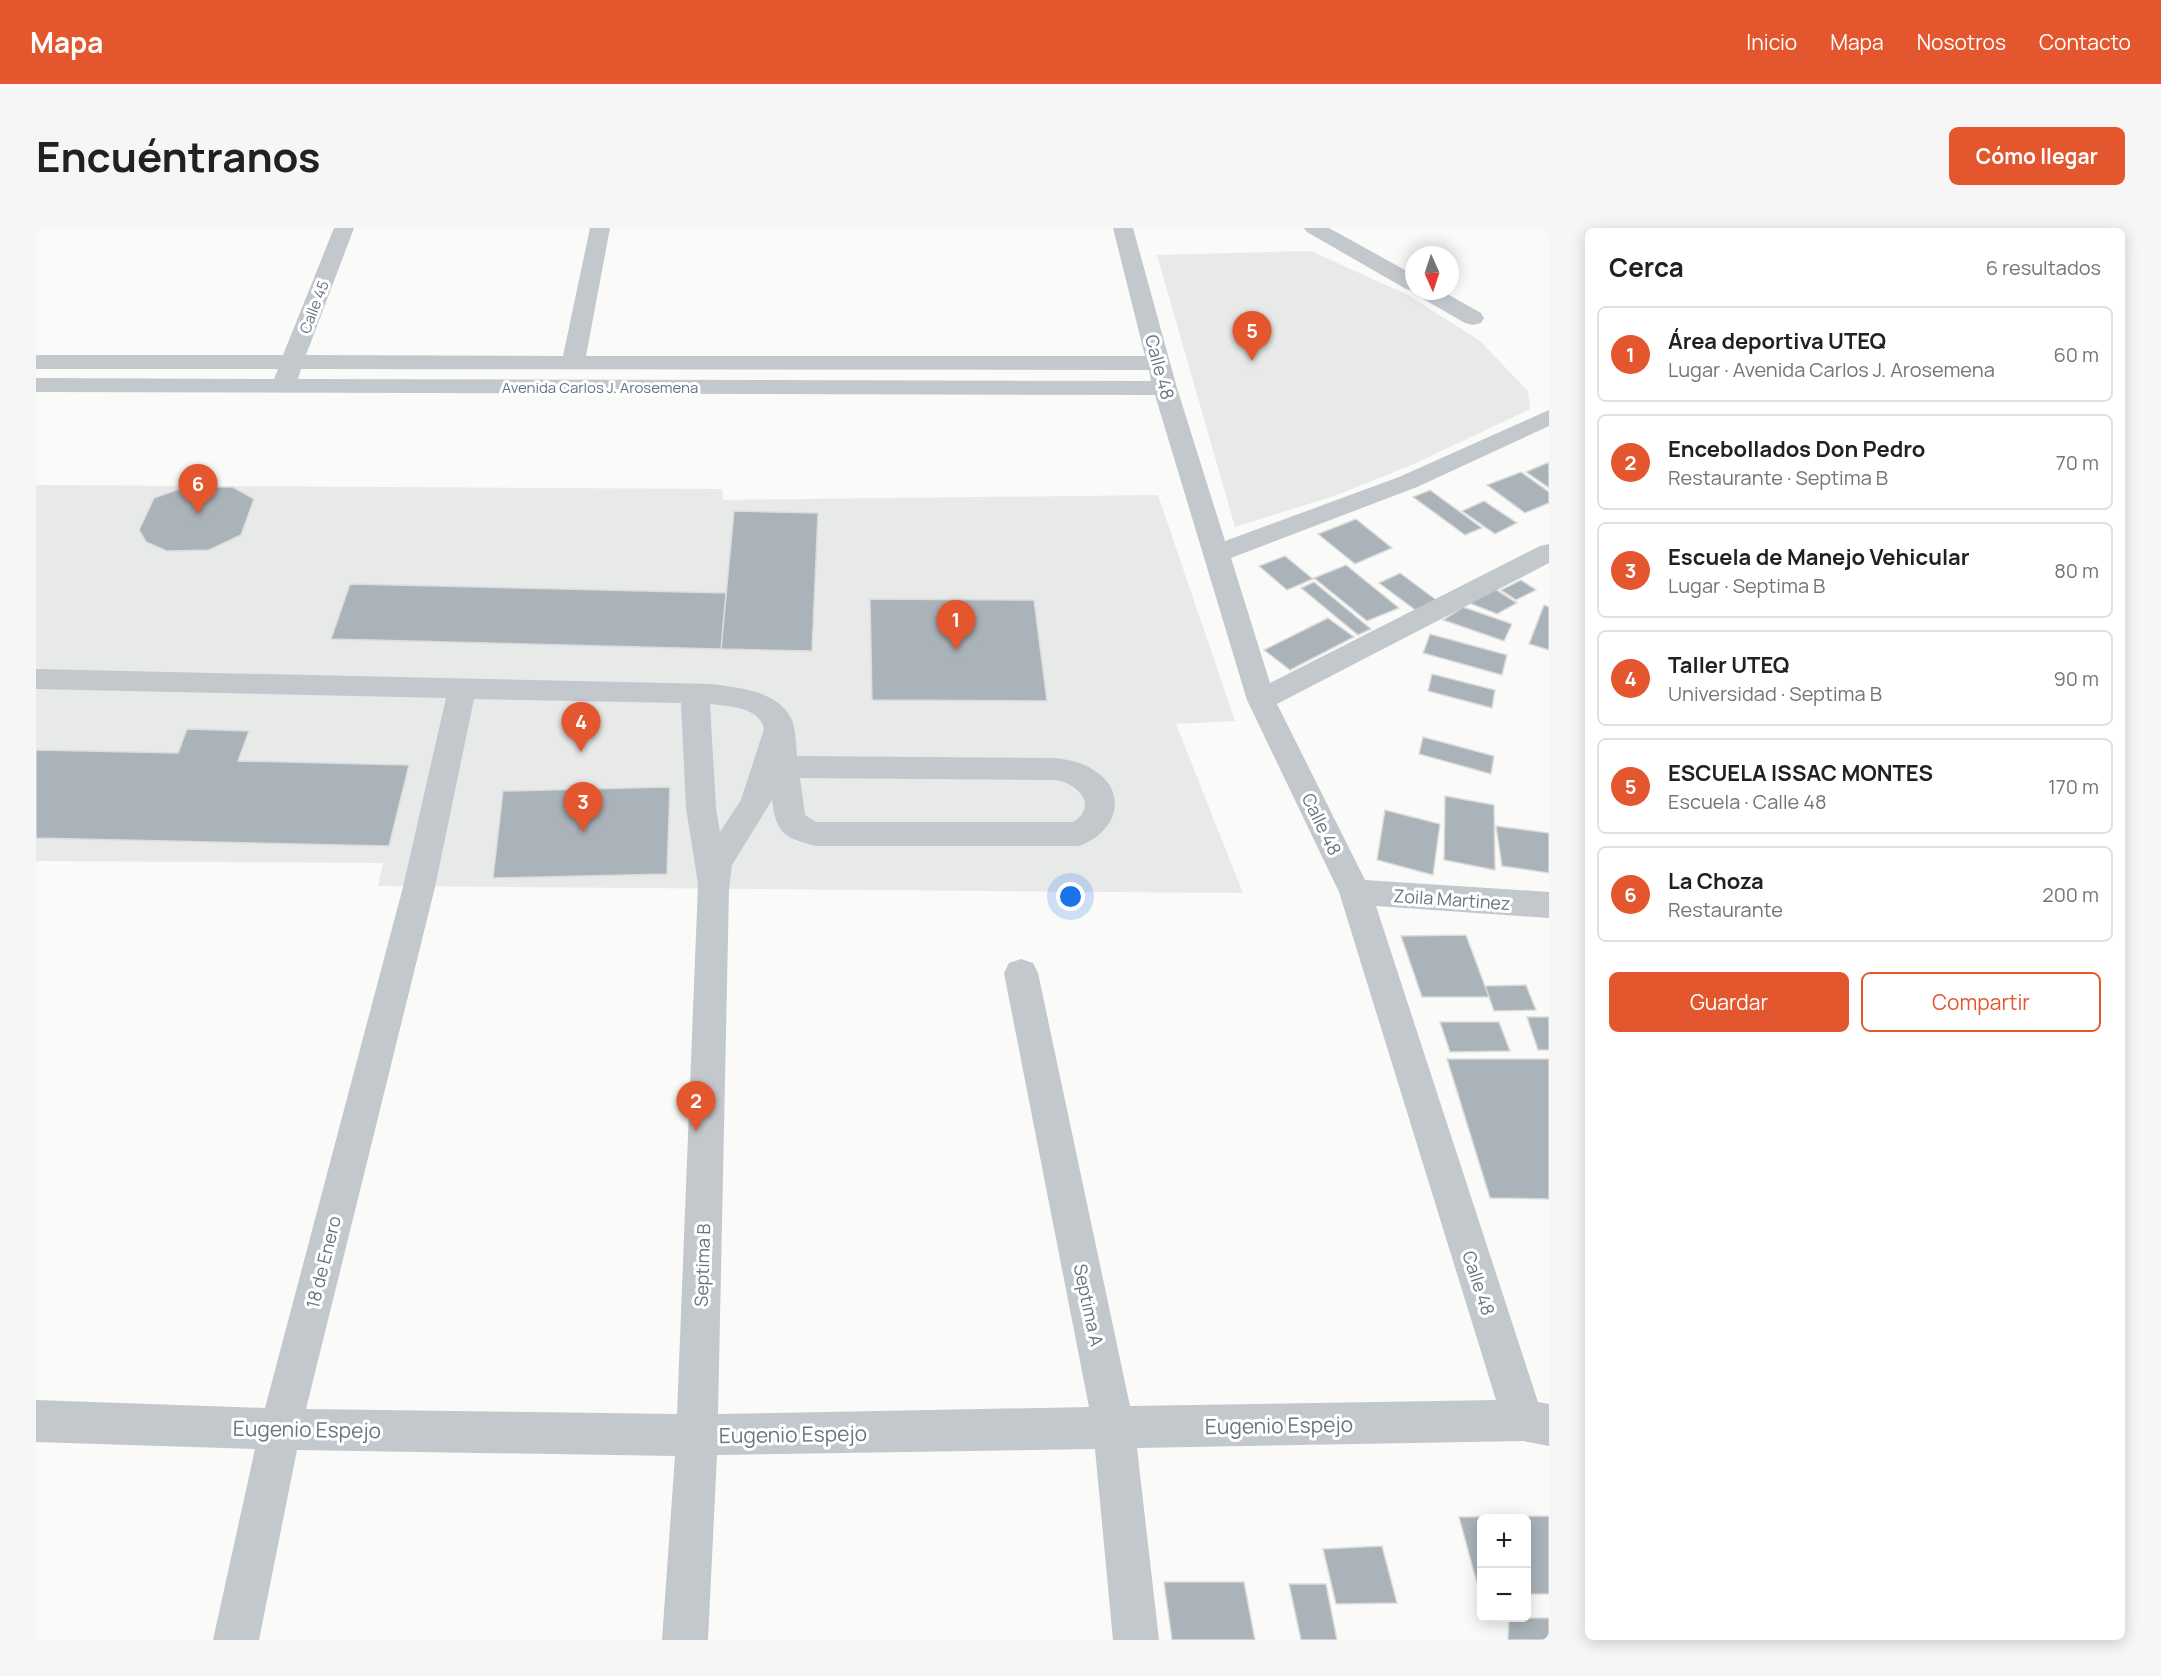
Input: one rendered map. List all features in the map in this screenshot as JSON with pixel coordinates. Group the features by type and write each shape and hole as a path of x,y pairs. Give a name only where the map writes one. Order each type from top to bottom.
{"street":[{"name":"Calle 45","path":"283,386 344,228"},
{"path":"573,363 600,228"},
{"name":"Calle 48","path":"1123,228 1162,376 1261,700 1355,892 1536,1423"},
{"path":"1314,228 1405,279"},
{"path":"1442,300 1473,318"},
{"name":"Avenida Carlos J. Arosemena","path":"36,362 573,363 1162,376"},
{"name":"Avenida Carlos J. Arosemena","path":"36,385 283,386 1162,376"},
{"path":"1217,554 1408,482 1549,417"},
{"path":"1261,700 1549,552"},
{"path":"36,679 695,694 745,699 766,708 778,723 790,820 804,831 816,834 1078,834 1090,829 1097,822 1099,811 1099,799 1088,783 1071,772 1056,769 784,767"},
{"name":"18 de Enero","path":"236,1640 280,1429 419,887 462,689"},
{"path":"695,694 701,808 713,889"},
{"path":"713,889 716,862 756,803 778,723"},
{"name":"Septima B","path":"685,1640 697,1435 713,889"},
{"name":"Zoila Martinez","path":"1355,892 1549,905"},
{"name":"Septima A","path":"1021,973 1114,1427 1136,1640"},
{"name":"Eugenio Espejo","path":"36,1421 280,1429 697,1435 1114,1427 1536,1423"}],"shaded area":[{"path":"1311,251 1405,294 1405,300 1416,300 1480,341 1528,391 1530,409 1416,463 1337,495 1235,527 1157,255"},
{"path":"36,485 722,489 723,500 1158,495 1235,721 1176,724 1243,893 378,886 383,863 36,861"}],"building":[{"path":"1549,462 1549,488 1526,472"},
{"path":"1521,472 1549,492 1549,503 1525,513 1487,485"},
{"path":"185,487 233,487 254,499 241,535 209,550 167,551 146,542 139,530 154,498"},
{"path":"1430,490 1482,528 1465,535 1413,497"},
{"path":"1484,501 1517,523 1495,534 1462,511"},
{"path":"734,511 818,513 812,651 721,649"},
{"path":"1356,519 1392,548 1355,564 1318,534"},
{"path":"1285,556 1313,579 1287,590 1259,566"},
{"path":"1346,565 1399,608 1367,621 1314,578"},
{"path":"1400,573 1439,602 1418,612 1379,583"},
{"path":"1521,580 1536,590 1516,600 1501,590"},
{"path":"1314,582 1371,629 1358,635 1301,588"},
{"path":"350,584 726,593 721,649 331,639"},
{"path":"1495,589 1517,603 1497,614 1469,603"},
{"path":"870,599 1034,600 1047,701 872,700"},
{"path":"1544,605 1549,607 1549,650 1529,644"},
{"path":"1463,607 1512,624 1504,641 1443,620"},
{"path":"1328,618 1354,637 1290,670 1264,650"},
{"path":"1430,634 1507,655 1502,675 1423,653"},
{"path":"1432,674 1495,690 1492,708 1428,691"},
{"path":"187,729 249,731 238,761 409,765 389,846 36,838 36,750 178,753"},
{"path":"1423,737 1494,756 1491,774 1419,754"},
{"path":"670,787 667,874 493,878 503,791"},
{"path":"1445,796 1494,805 1495,870 1444,860"},
{"path":"1385,810 1440,824 1433,875 1377,860"},
{"path":"1496,826 1549,833 1549,873 1502,866"},
{"path":"1466,935 1489,997 1422,997 1401,936"},
{"path":"1526,985 1536,1010 1494,1011 1485,986"},
{"path":"1527,1017 1549,1017 1549,1050 1538,1050"},
{"path":"1440,1022 1499,1022 1510,1051 1450,1052"},
{"path":"1447,1059 1549,1059 1549,1199 1490,1198"},
{"path":"1531,1516 1549,1516 1549,1594 1531,1594"},
{"path":"1459,1517 1477,1517 1477,1583"},
{"path":"1382,1546 1397,1603 1336,1604 1323,1549"},
{"path":"1164,1582 1244,1582 1255,1640 1172,1640"},
{"path":"1289,1584 1326,1584 1337,1640 1301,1640"},
{"path":"1531,1618 1549,1618 1549,1640 1508,1640 1509,1622 1531,1622"}],"place":[{"name":"ESCUELA ISSAC MONTES","path":"1252,361"},
{"name":"La Choza","path":"198,514"},
{"name":"Área deportiva UTEQ","path":"956,650"},
{"name":"Taller UTEQ","path":"581,752"},
{"name":"Escuela de Manejo Vehicular","path":"583,832"},
{"name":"Encebollados Don Pedro","path":"696,1131"}]}
